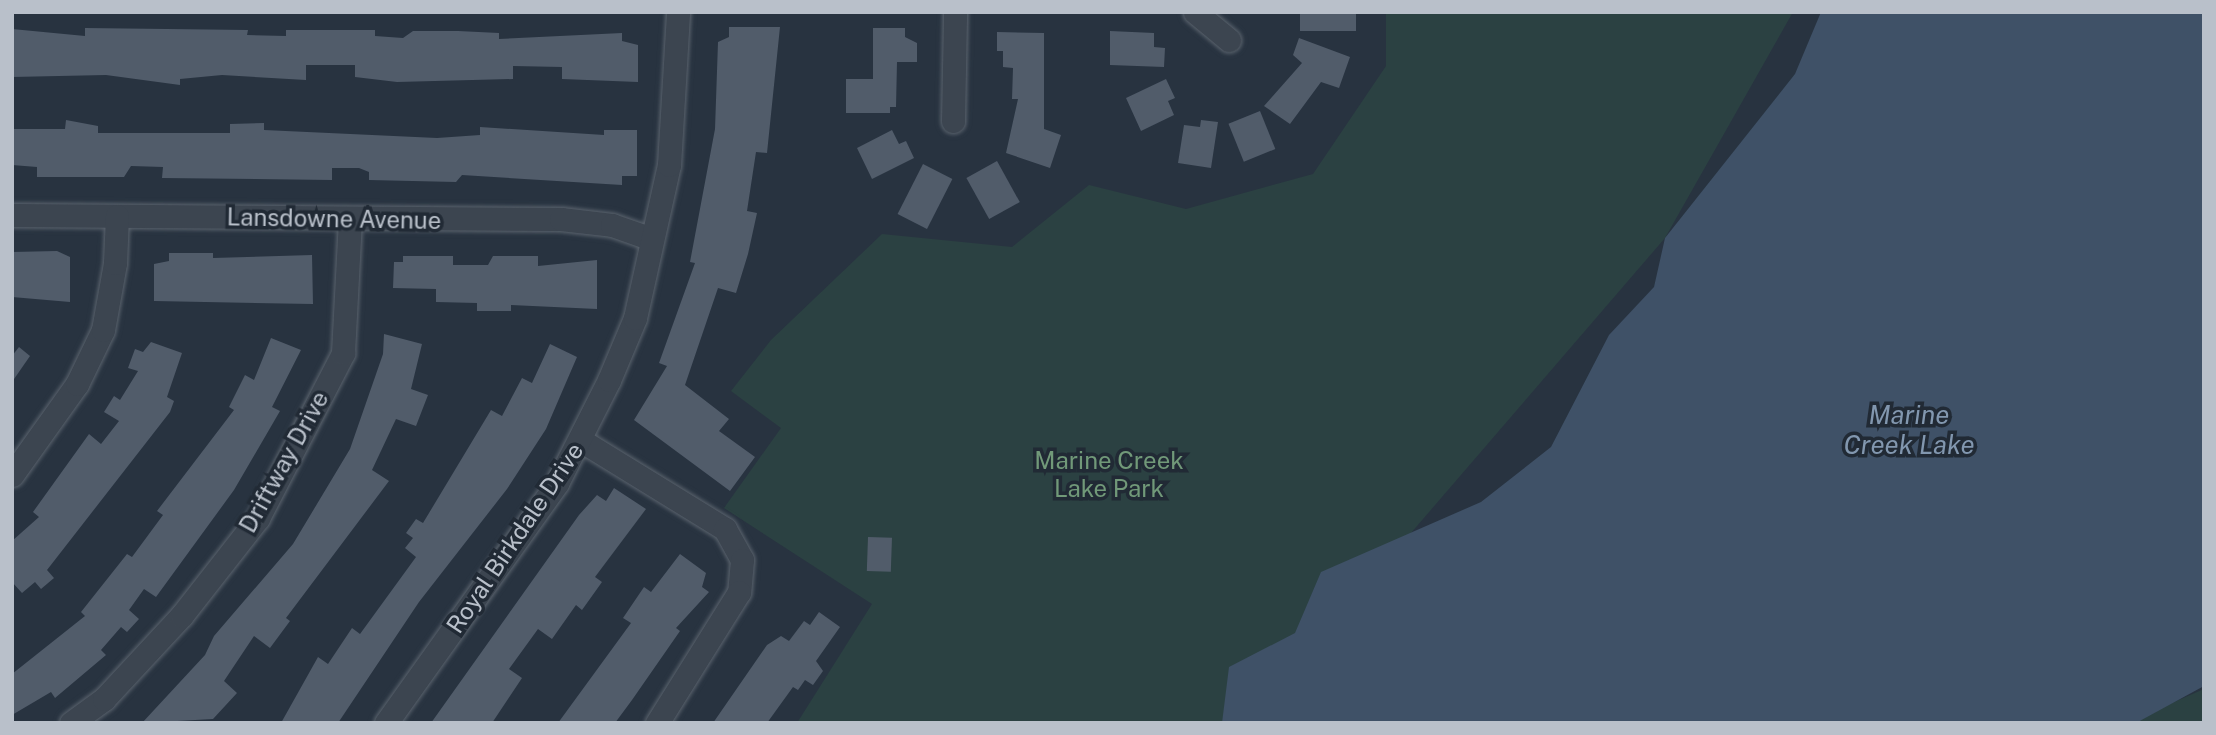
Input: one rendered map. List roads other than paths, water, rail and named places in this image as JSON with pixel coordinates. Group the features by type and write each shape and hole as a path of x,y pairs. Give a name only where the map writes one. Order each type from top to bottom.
{"street":[{"name":"Royal Birkdale Drive","path":"386,723 582,441 635,318 669,165 678,12"},
{"path":"953,121 955,12"},
{"path":"1195,12 1229,40"},
{"name":"Lansdowne Avenue","path":"12,215 350,221 561,219 612,225 652,239"},
{"path":"12,475 77,384 103,330 115,263 117,216"},
{"name":"Driftway Drive","path":"71,723 104,699 182,615 258,517 343,353 350,221"},
{"path":"582,441 725,529 742,560 739,592 657,723"}],"water":[{"name":"Marine Creek Lake","path":"1821,12 2204,12 2204,686 2136,723 1222,723 1229,667 1295,633 1321,572 1481,502 1551,447 1609,335 1654,287 1665,238 1795,74"}],"park label":[{"name":"Marine Creek Lake Park","path":"1109,475"}]}
